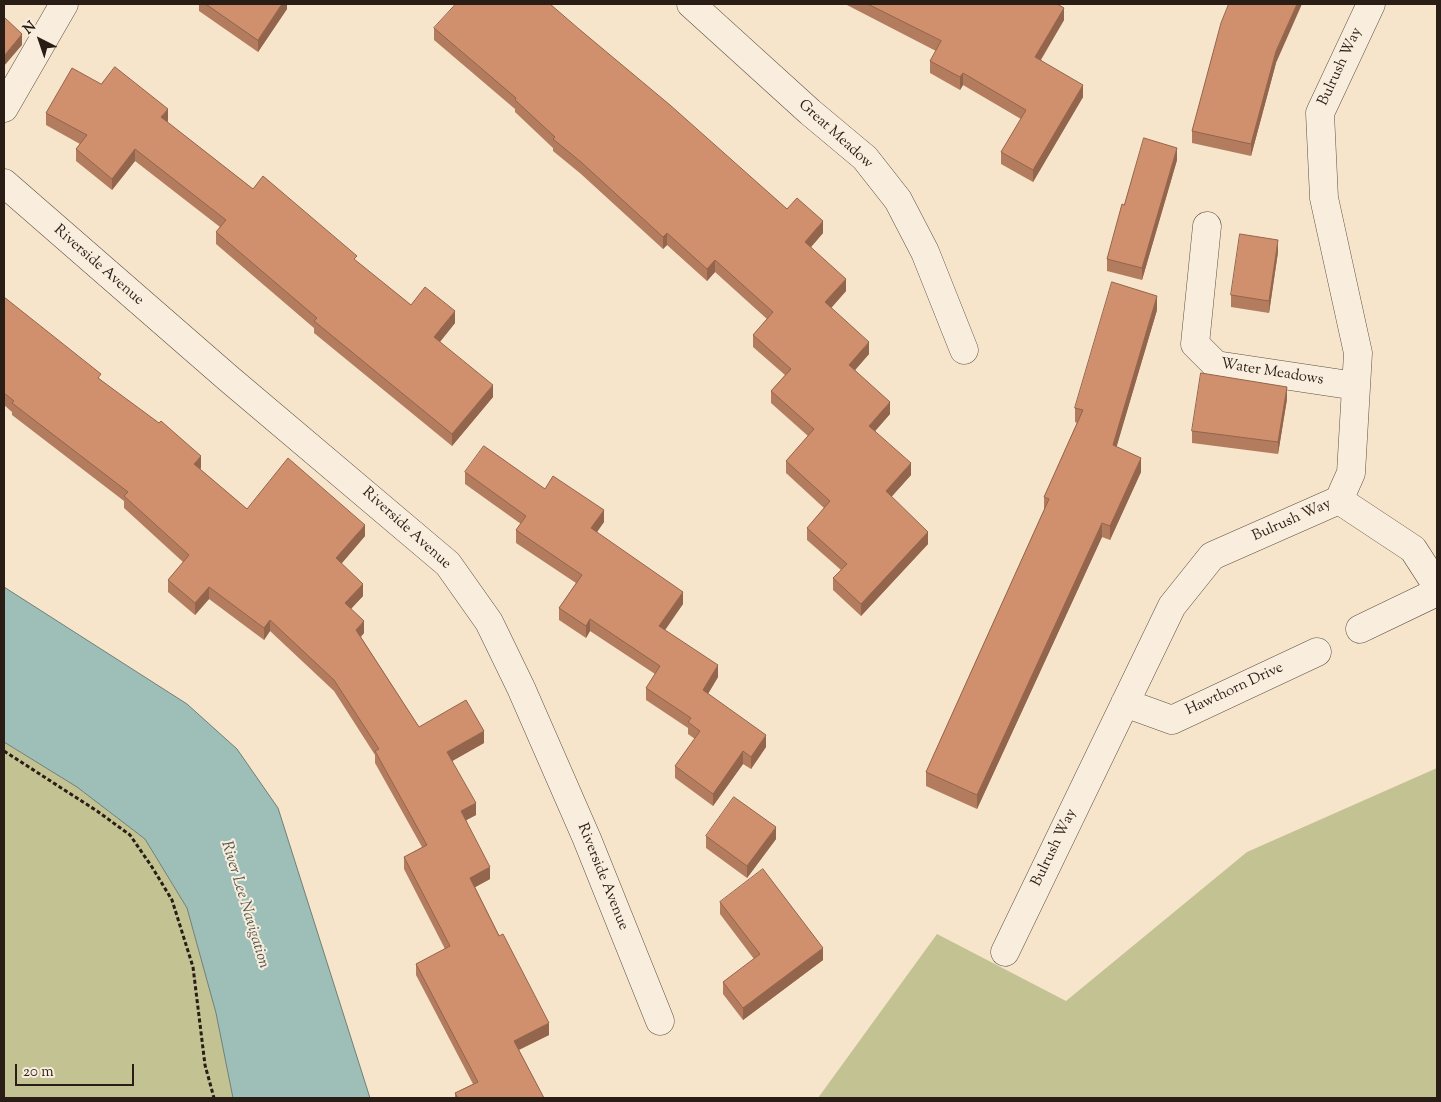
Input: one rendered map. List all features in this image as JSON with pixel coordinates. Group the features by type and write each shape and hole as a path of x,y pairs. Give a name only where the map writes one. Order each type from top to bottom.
{"street":[{"path":"4,108 64,4"},
{"name":"Great Meadow","path":"691,4 810,112 864,158 898,200 925,252 964,350"},
{"name":"Bulrush Way","path":"1005,952 1172,606 1212,556 1339,500 1351,473 1358,353 1324,198 1320,113 1371,4"},
{"name":"Riverside Avenue","path":"4,184 228,378 400,521 448,564 490,622 521,688 587,838 660,1021"},
{"name":"Water Meadows","path":"1207,226 1195,344 1216,365 1356,386"},
{"path":"1339,500 1413,549 1437,586"},
{"path":"1360,629 1437,592"},
{"name":"Hawthorn Drive","path":"1125,703 1172,720 1317,652"}],"path":[{"path":"4,751 97,811 130,835 172,900 193,967 204,1065 214,1098"}],"shaded area":[{"path":"4,742 77,787 145,839 187,908 216,1013 233,1098 4,1098"},
{"path":"1437,768 1437,1098 818,1098 937,934 1066,1001 1247,852"}],"water":[{"name":"River Lee Navigation","path":"4,587 187,704 237,749 278,808 370,1098 233,1098 216,1013 187,908 145,839 77,787 4,742"}],"building":[{"path":"206,4 282,4 258,40"},
{"path":"456,4 550,4 670,105 787,209 797,198 823,221 805,242 846,279 825,302 869,342 849,365 890,402 869,426 911,463 886,491 928,532 861,604 833,578 847,564 807,528 830,501 786,461 814,429 771,391 791,369 753,335 773,312 715,260 707,269 667,233 663,237 553,139 555,137 515,100 516,98 434,28"},
{"path":"868,4 1057,4 1064,8 1035,57 1083,85 1033,170 1001,152 1026,110 963,73 960,77 930,61 941,41"},
{"path":"1229,4 1297,4 1276,51 1251,144 1192,131 1221,23"},
{"path":"4,17 22,34 4,56"},
{"path":"115,67 168,109 161,117 253,189 263,176 357,256 354,259 411,305 425,287 455,311 434,337 493,385 452,434 314,321 317,318 216,232 226,220 135,149 112,179 76,149 87,135 46,113 72,68 101,84"},
{"path":"1144,138 1177,148 1142,268 1107,259 1122,204 1124,205"},
{"path":"1240,234 1278,240 1269,301 1231,295"},
{"path":"1112,282 1157,296 1113,445 1141,458 1110,526 1102,523 977,795 926,772 1049,499 1044,497 1083,410 1075,408"},
{"path":"4,297 101,374 98,378 159,423 161,421 201,456 194,464 247,509 288,458 365,525 336,558 363,584 345,603 364,621 356,630 419,727 466,700 484,731 447,752 476,803 461,811 490,867 470,878 499,936 503,934 549,1023 514,1041 544,1098 458,1098 455,1093 478,1082 416,964 450,946 404,857 427,845 375,751 379,749 334,680 270,620 264,628 209,587 195,603 168,580 189,555 124,496 128,492 12,403 14,401 4,393"},
{"path":"1201,373 1287,387 1278,442 1192,431"},
{"path":"484,446 545,489 553,476 604,510 591,528 683,592 659,626 718,665 703,690 766,735 751,757 743,751 713,794 675,766 700,731 688,722 691,718 646,688 660,666 590,619 586,626 559,608 582,575 516,530 526,516 465,472"},
{"path":"734,797 776,827 747,866 706,836"},
{"path":"763,869 823,948 743,1008 723,982 760,954 720,902"}]}
